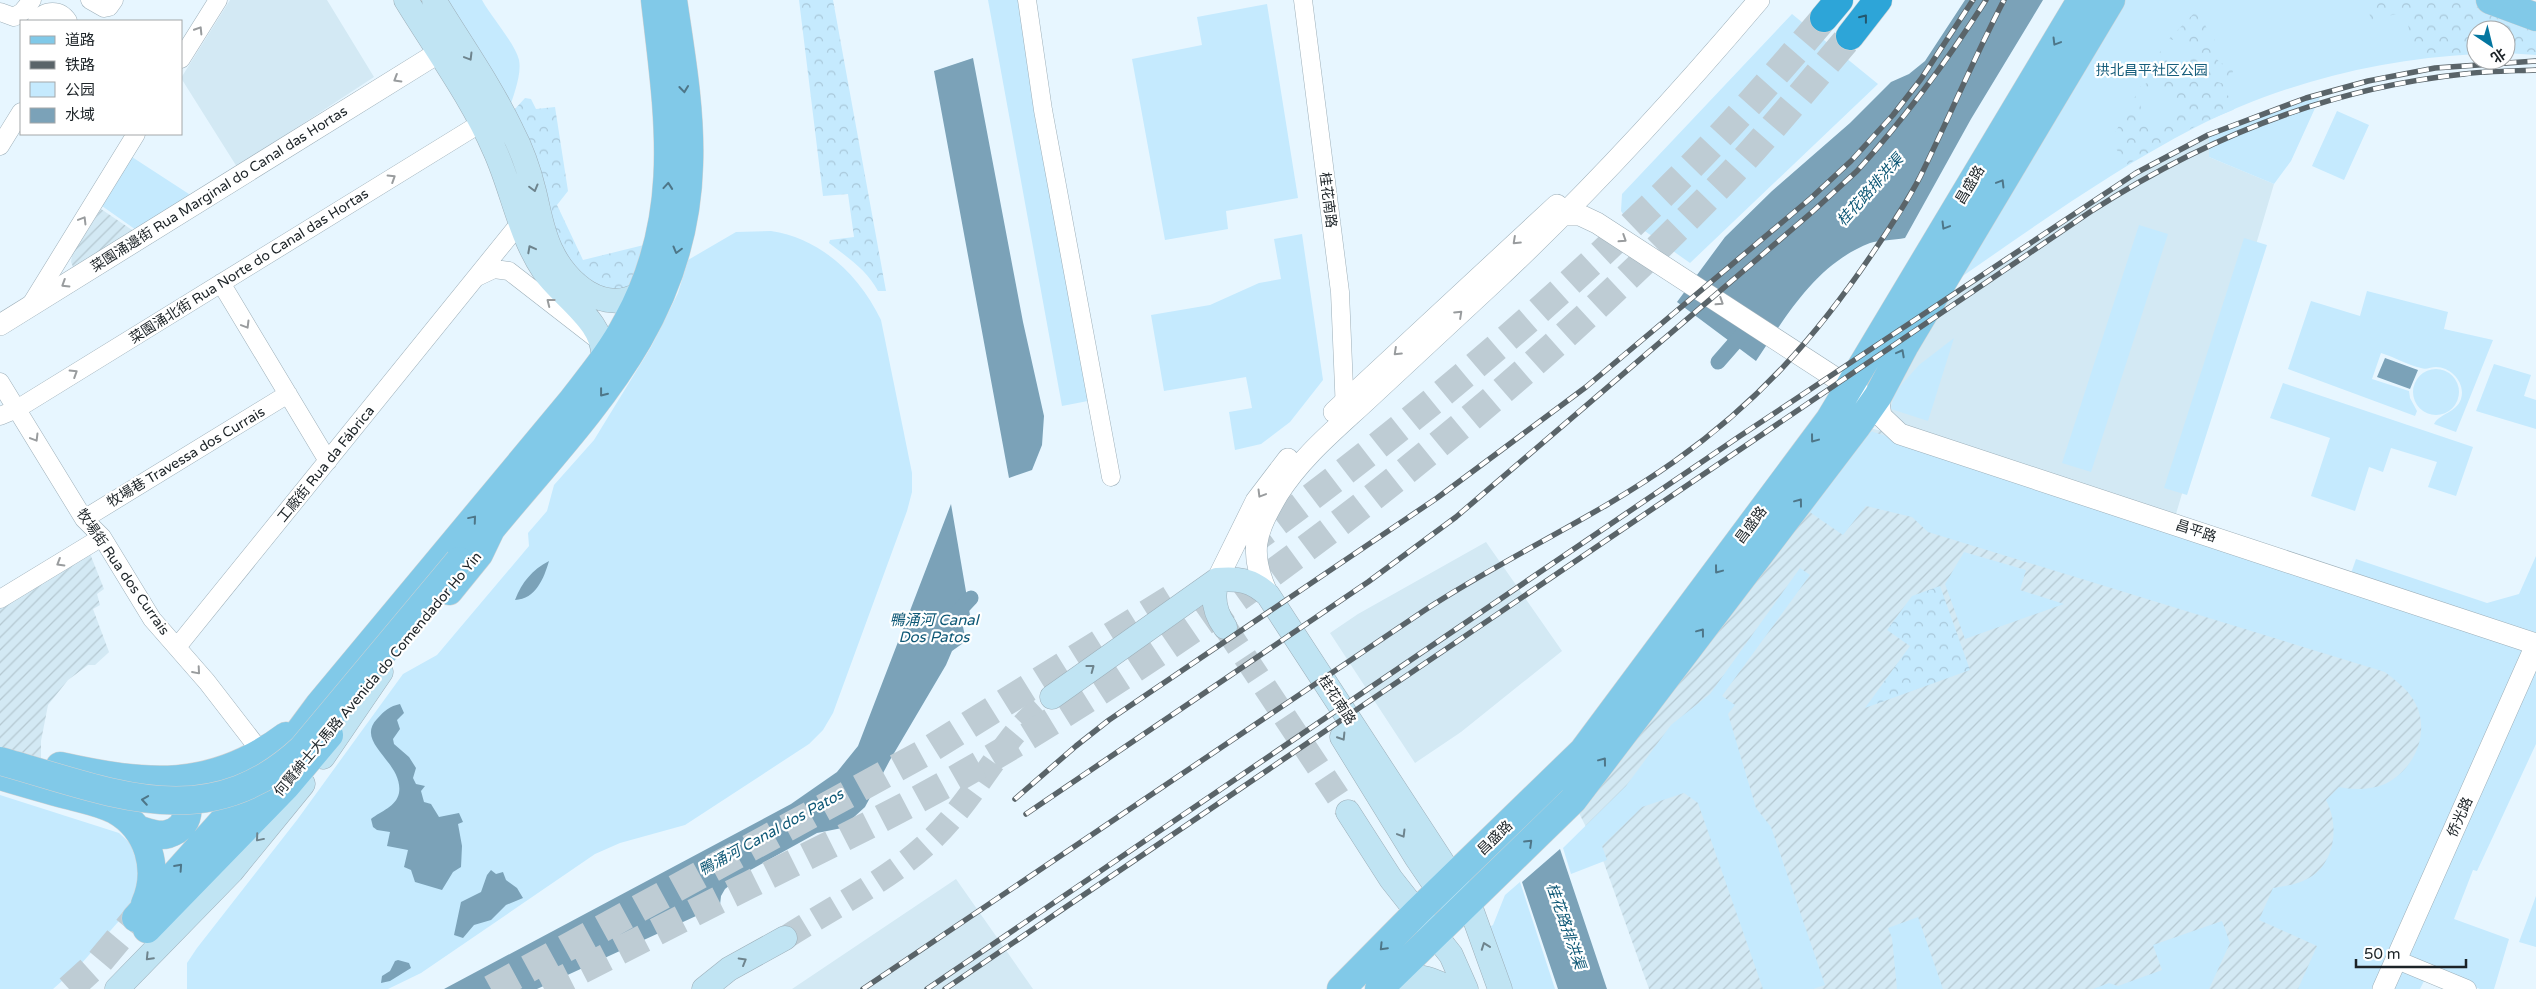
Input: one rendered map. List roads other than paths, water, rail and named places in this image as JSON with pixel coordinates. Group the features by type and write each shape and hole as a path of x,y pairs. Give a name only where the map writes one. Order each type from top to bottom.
{"highway":[{"path":"1850,36 1878,0"}],"main road":[{"path":"406,0 482,123 504,175 520,224 542,267 559,290 594,327 602,352"},
{"path":"422,0 444,38 445,43 438,53"},
{"path":"434,0 502,111 523,154 548,245 564,272 581,288 600,299 619,301 641,293"},
{"name":"何賢紳士大馬路 Avenida do Comendador Ho Yin","path":"647,0 669,41"},
{"name":"何賢紳士大馬路 Avenida do Comendador Ho Yin","path":"141,924 286,786 479,554 491,529 622,368 645,331 663,292 680,236 689,179 689,138 669,41 655,0"},
{"name":"何賢紳士大馬路 Avenida do Comendador Ho Yin","path":"141,924 282,755 318,705 628,321 641,293 661,232 669,178 669,41 673,0"},
{"name":"何賢紳士大馬路 Avenida do Comendador Ho Yin","path":"669,41 680,0"},
{"name":"昌盛路","path":"1380,989 1573,800 1841,446 1863,396 2081,0"},
{"name":"昌盛路","path":"1341,989 1417,912 1564,772 1583,751 1835,410 1863,396 1910,336 2111,0"},
{"path":"2490,0 2536,17"},
{"path":"482,123 505,138 523,154"},
{"path":"0,761 149,800 200,800 242,788 280,767 302,748 471,546 491,529"},
{"path":"1052,697 1218,580 1242,579 1257,585 1268,594"},
{"path":"1218,580 1245,590 1260,607 1446,885"},
{"name":"桂花南路","path":"1182,604 1192,602 1207,606 1223,625 1216,610 1214,598 1218,580"},
{"name":"桂花南路","path":"1268,594 1446,885 1469,903 1500,989"},
{"path":"117,989 243,857 306,782 381,672"},
{"path":"162,781 216,772 261,752 288,734 318,705"},
{"path":"0,753 119,779 172,783 184,793 188,805 186,818 178,829 167,834 156,834 137,829"},
{"path":"0,776 104,805 124,817 137,829 148,850 152,874 141,924"},
{"path":"1348,812 1391,879 1451,955 1466,989"},
{"path":"704,989 729,969 784,938"},
{"path":"1380,989 1399,978 1424,977 1451,989"}],"street":[{"path":"90,0 104,8 108,7 114,0"},
{"path":"182,57 218,0"},
{"path":"1027,0 1043,110 1111,477"},
{"name":"桂花南路","path":"1268,594 1255,561 1260,530 1291,475 1345,410 1340,292 1303,0"},
{"name":"桂花南路","path":"1218,580 1263,489 1301,444 1345,410 1558,212 1595,180 1676,96 1759,0"},
{"path":"0,12 14,17 28,4 40,18 48,12 60,13 67,20"},
{"name":"菜園涌邊街 Rua Marginal do Canal das Hortas","path":"0,324 438,53"},
{"path":"0,146 20,114"},
{"name":"菜園涌北街 Rua Norte do Canal das Hortas","path":"0,416 17,408 221,284 482,123"},
{"path":"30,306 135,135"},
{"path":"1595,180 1590,204 1597,223"},
{"path":"1558,212 1580,215 1597,223 1863,396"},
{"name":"工廠街 Rua da Fábrica","path":"177,647 520,224"},
{"name":"工廠街 Rua da Fábrica","path":"474,280 489,270 508,271 602,352"},
{"path":"221,284 328,461"},
{"path":"1824,370 1836,387 1837,402 1835,410"},
{"name":"牧場街 Rua dos Currais","path":"0,382 84,519 102,537 152,619 208,682 261,752"},
{"name":"牧場巷 Travessa dos Currais","path":"84,519 288,394"},
{"name":"昌平路","path":"1863,396 1900,434 2536,644"},
{"path":"1841,446 1857,432 1866,428 1900,434"},
{"path":"0,599 102,537"},
{"name":"侨光路","path":"2383,989 2536,644"},
{"path":"2397,960 2467,989"}],"water":[{"path":"1965,0 2043,0 1971,119 1905,238 1870,243 1851,252 1818,277 1791,309 1756,361 1677,302 1725,237 1772,191 1850,123 1891,82 1909,74 1925,61"},
{"path":"973,58 1023,322 1044,416 1042,445 1032,470 1009,478 934,71"},
{"path":"2385,358 2418,370 2410,389 2377,377"},
{"name":"鴨涌河 Canal Dos Patos","path":"951,504 970,615 962,622 966,641 952,651 946,665 890,760 865,807 842,828 817,833 745,873 725,889 721,896 720,905 537,989 444,989 791,804 837,772 858,746"},
{"path":"549,561 542,581 534,592 522,599 515,600 528,577"},
{"path":"400,704 404,713 397,720 400,729 393,739 394,744 409,757 416,768 413,778 416,784 425,786 421,791 424,802 431,804 439,817 459,813 463,822 458,824 462,846 461,867 453,872 442,890 415,882 411,870 404,867 408,850 387,846 390,832 377,830 373,827 371,819 395,802 399,793 399,782 388,762 375,745 371,736 372,728 385,711"},
{"path":"1560,849 1607,989 1558,989 1522,882"},
{"path":"491,870 496,874 503,872 506,880 517,888 523,898 506,905 491,920 474,925 463,938 454,935 461,902 481,892 487,875"},
{"path":"395,961 409,963 411,968 390,981 381,983 382,976 390,971"}],"waterway":[{"name":"桂花路排洪渠","path":"1718,362 1746,330"},
{"name":"鴨涌河 Canal dos Patos","path":"954,616 971,598"}],"tunnel":[{"path":"1244,547 1402,426 1554,297 1696,162 1824,18"},
{"path":"544,989 869,825 959,777 1088,699 1187,633 1284,564 1380,492 1473,416 1563,337 1649,256 1732,173 1850,36"},
{"path":"491,989 922,754 1177,595"},
{"path":"1225,627 1348,812"},
{"path":"785,938 877,882 927,844 951,819 1017,732 1052,697"},
{"path":"69,989 100,961 136,918"}],"railway":[{"path":"1015,799 1109,720 1437,498 1586,387 1811,198 1851,161 1893,115 1921,79 1973,0"},
{"path":"1026,814 1368,582 1456,517 1811,213 1857,171 1925,88 1986,0"},
{"path":"863,989 1425,610 1645,481 1705,439 1732,416 1759,392 1807,341 1851,284 1891,226 1920,177 2004,0"},
{"path":"927,989 1740,436 2136,173 2208,135 2306,98 2368,81 2435,68 2536,61"},
{"path":"945,989 2090,212 2133,186 2222,140 2269,121 2364,91 2414,81 2473,73 2536,70"}],"park label":[{"name":"拱北昌平社区公园","path":"2152,70"}]}
